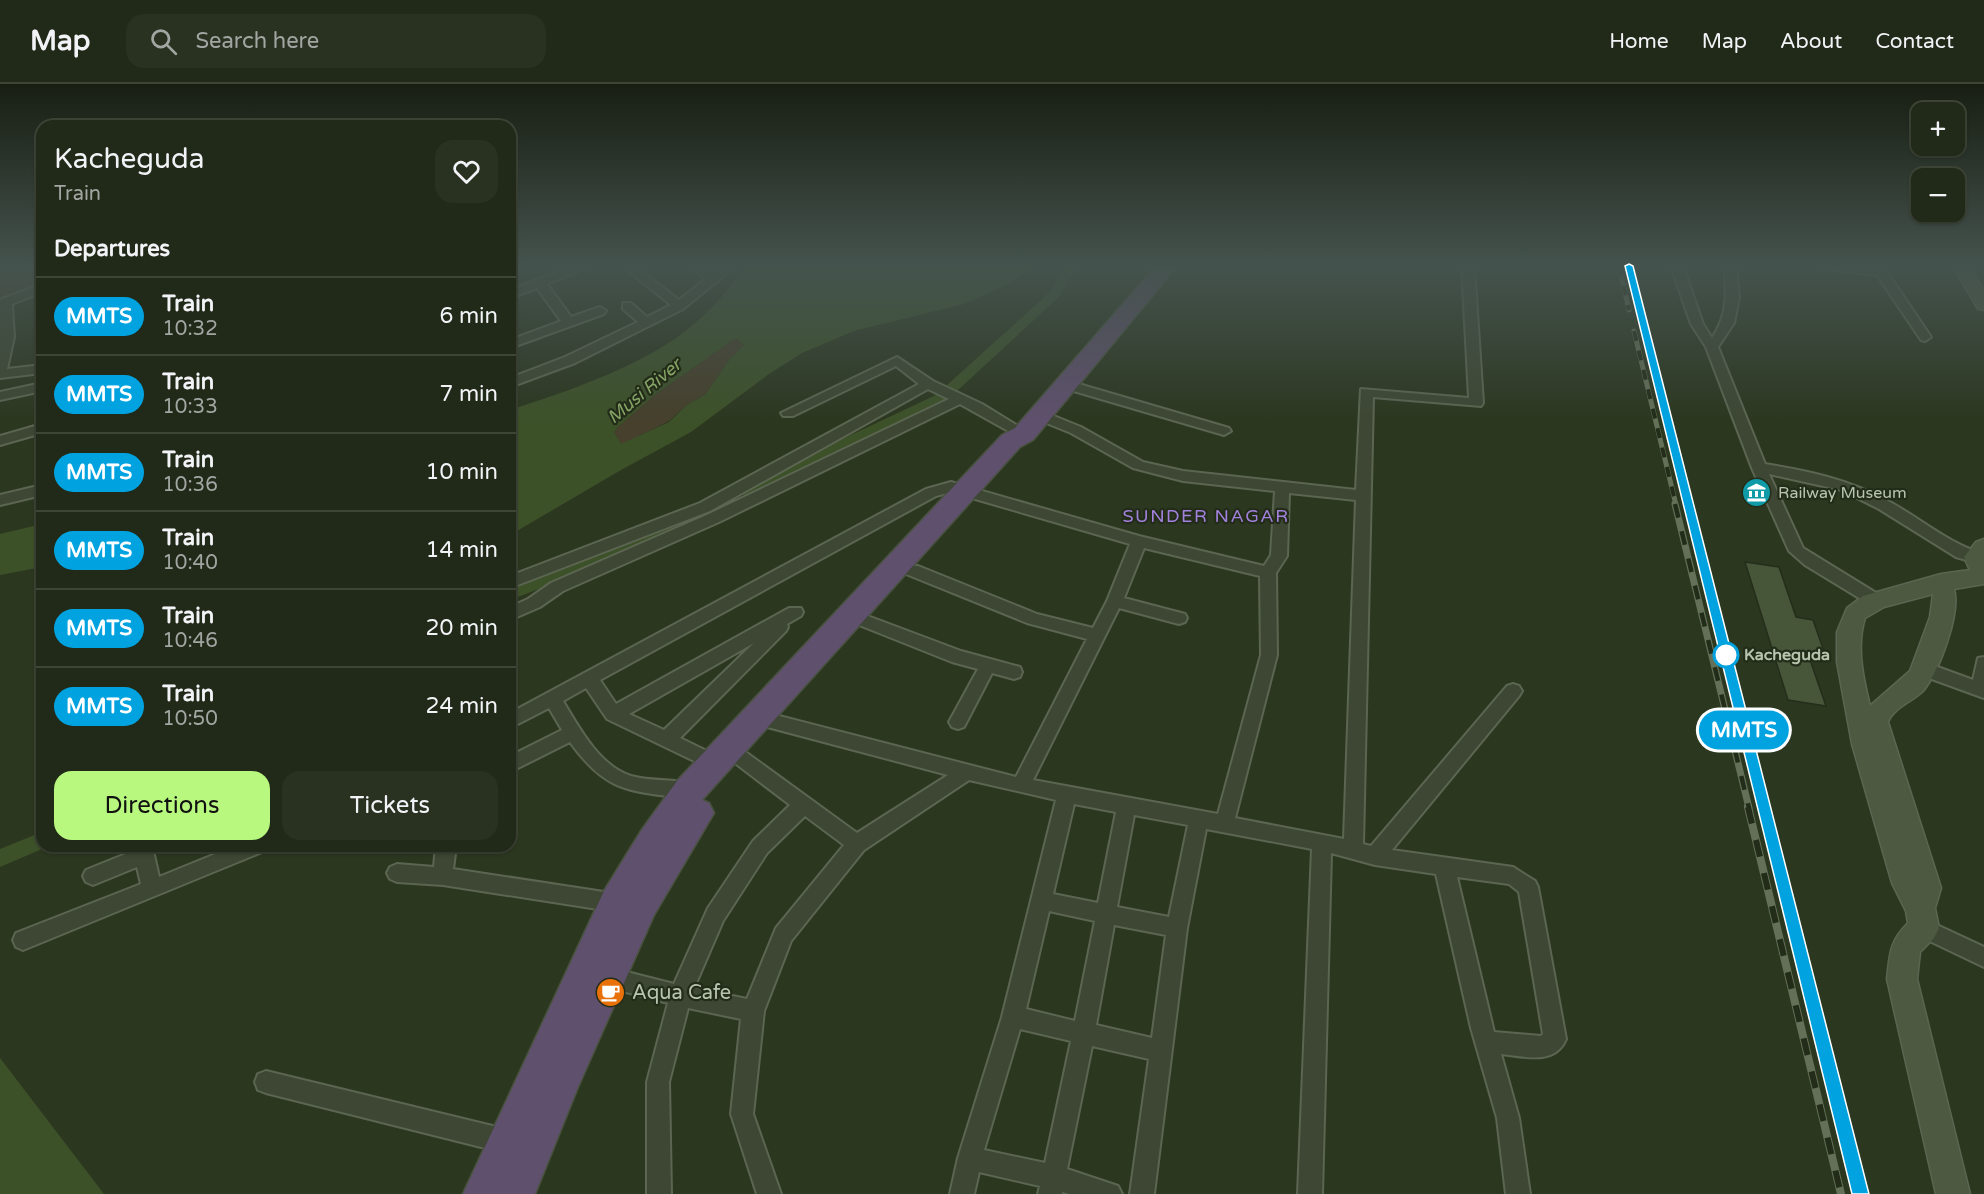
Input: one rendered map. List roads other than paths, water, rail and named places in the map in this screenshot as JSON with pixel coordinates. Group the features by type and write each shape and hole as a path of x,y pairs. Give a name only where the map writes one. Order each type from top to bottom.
{"highway":[{"path":"765,720 972,494 1024,445 1032,424 1122,318"},
{"path":"504,1192 509,1142 617,903 653,842 714,770 865,621 912,570 972,494"},
{"path":"504,1192 641,904 675,846 708,798 714,770"}],"main road":[{"path":"1922,918 1906,883 1853,695 1849,622 1864,606 1875,600 1941,582 1982,563"},
{"path":"1941,582 1946,602 1924,669 1914,684 1884,707 1876,716 1875,722 1927,888 1922,918 1906,946 1902,979 1953,1194"}],"street":[{"path":"5,318 8,338 0,372 36,369"},
{"path":"566,318 569,323"},
{"path":"516,342 582,318"},
{"path":"641,318 646,322"},
{"path":"516,381 570,360 655,318"},
{"path":"1353,850 1366,392 1476,403 1471,318"},
{"path":"1695,318 1712,346 1759,468 1797,551 1875,600"},
{"path":"1712,346 1729,318"},
{"path":"1912,318 1925,337"},
{"path":"788,413 897,361 928,384 960,399 1032,424 1076,430 1138,465 1183,476 1363,496"},
{"path":"516,580 710,513 928,384"},
{"path":"1065,384 1224,431"},
{"path":"0,396 36,388"},
{"path":"516,612 557,587 710,513 960,399"},
{"path":"0,441 36,430"},
{"path":"1759,468 1802,475 1846,486 1884,505 1961,553 1982,563"},
{"path":"0,488 36,480"},
{"path":"516,718 931,492 951,487 1139,541 1268,572"},
{"path":"1224,825 1269,655 1268,572 1279,556 1282,488"},
{"path":"0,500 36,491"},
{"path":"1021,786 1115,601 1139,541"},
{"path":"912,570 1033,619 1096,635"},
{"path":"1115,601 1179,618"},
{"path":"613,714 795,612 666,740"},
{"path":"865,621 958,657 1014,672"},
{"path":"1924,669 1982,690 1984,663"},
{"path":"958,722 988,665"},
{"path":"589,678 613,714 666,740 714,770 803,805 857,844"},
{"path":"1375,856 1513,691"},
{"path":"552,698 573,733 600,766 627,782 714,770"},
{"path":"765,720 1021,786 1322,842 1375,856 1444,868 1513,876 1528,887 1555,1039 1544,1047 1486,1041"},
{"path":"516,761 573,733"},
{"path":"769,1194 742,1114 753,1011 783,935 857,844 967,772"},
{"path":"962,1194 970,1158 1013,1017 1067,795"},
{"path":"659,1194 658,1082 680,996 715,915 760,847 803,805"},
{"path":"1051,1186 1084,1033 1126,806"},
{"path":"1142,1194 1177,928 1198,820"},
{"path":"1310,1194 1322,842"},
{"path":"93,876 142,852"},
{"path":"144,852 152,888"},
{"path":"23,939 152,888 193,875 242,852"},
{"path":"443,876 445,852"},
{"path":"1444,868 1486,1041 1508,1118 1518,1194"},
{"path":"397,873 443,876 617,903"},
{"path":"1042,901 1177,928"},
{"path":"1922,918 1984,957"},
{"path":"607,977 680,996 753,1011"},
{"path":"1013,1017 1160,1051"},
{"path":"266,1082 509,1142"},
{"path":"970,1158 1051,1186 1110,1194"}],"water":[{"name":"Musi River","path":"701,318 908,318 854,331 802,353 769,374 691,432 516,531 516,408 630,364 675,339","holes":["737,339 744,345 729,360 705,395 688,404 669,422 621,444 614,432 618,427 656,394"]},
{"path":"36,525 36,568 0,575 0,534"},
{"path":"0,1058 104,1194 0,1194"}],"waterway":[{"path":"741,492 941,398 1029,318"},
{"path":"516,592 572,570 669,525"},
{"path":"0,858 36,843"}],"railway":[{"path":"1642,318 1689,505"},
{"path":"1634,331 1676,505"},
{"path":"1675,504 1749,808"},
{"path":"1688,504 1764,808"},
{"path":"1748,807 1841,1194"},
{"path":"1764,807 1860,1194"}],"train":[{"name":"MMTS","path":"1640,318 1860,1194"}],"place":[{"name":"Railway Museum","path":"1757,493"},
{"name":"Kacheguda","path":"1726,655"},
{"name":"Aqua Cafe","path":"611,993"}],"district":[{"name":"SUNDER NAGAR","path":"1206,516"}]}
